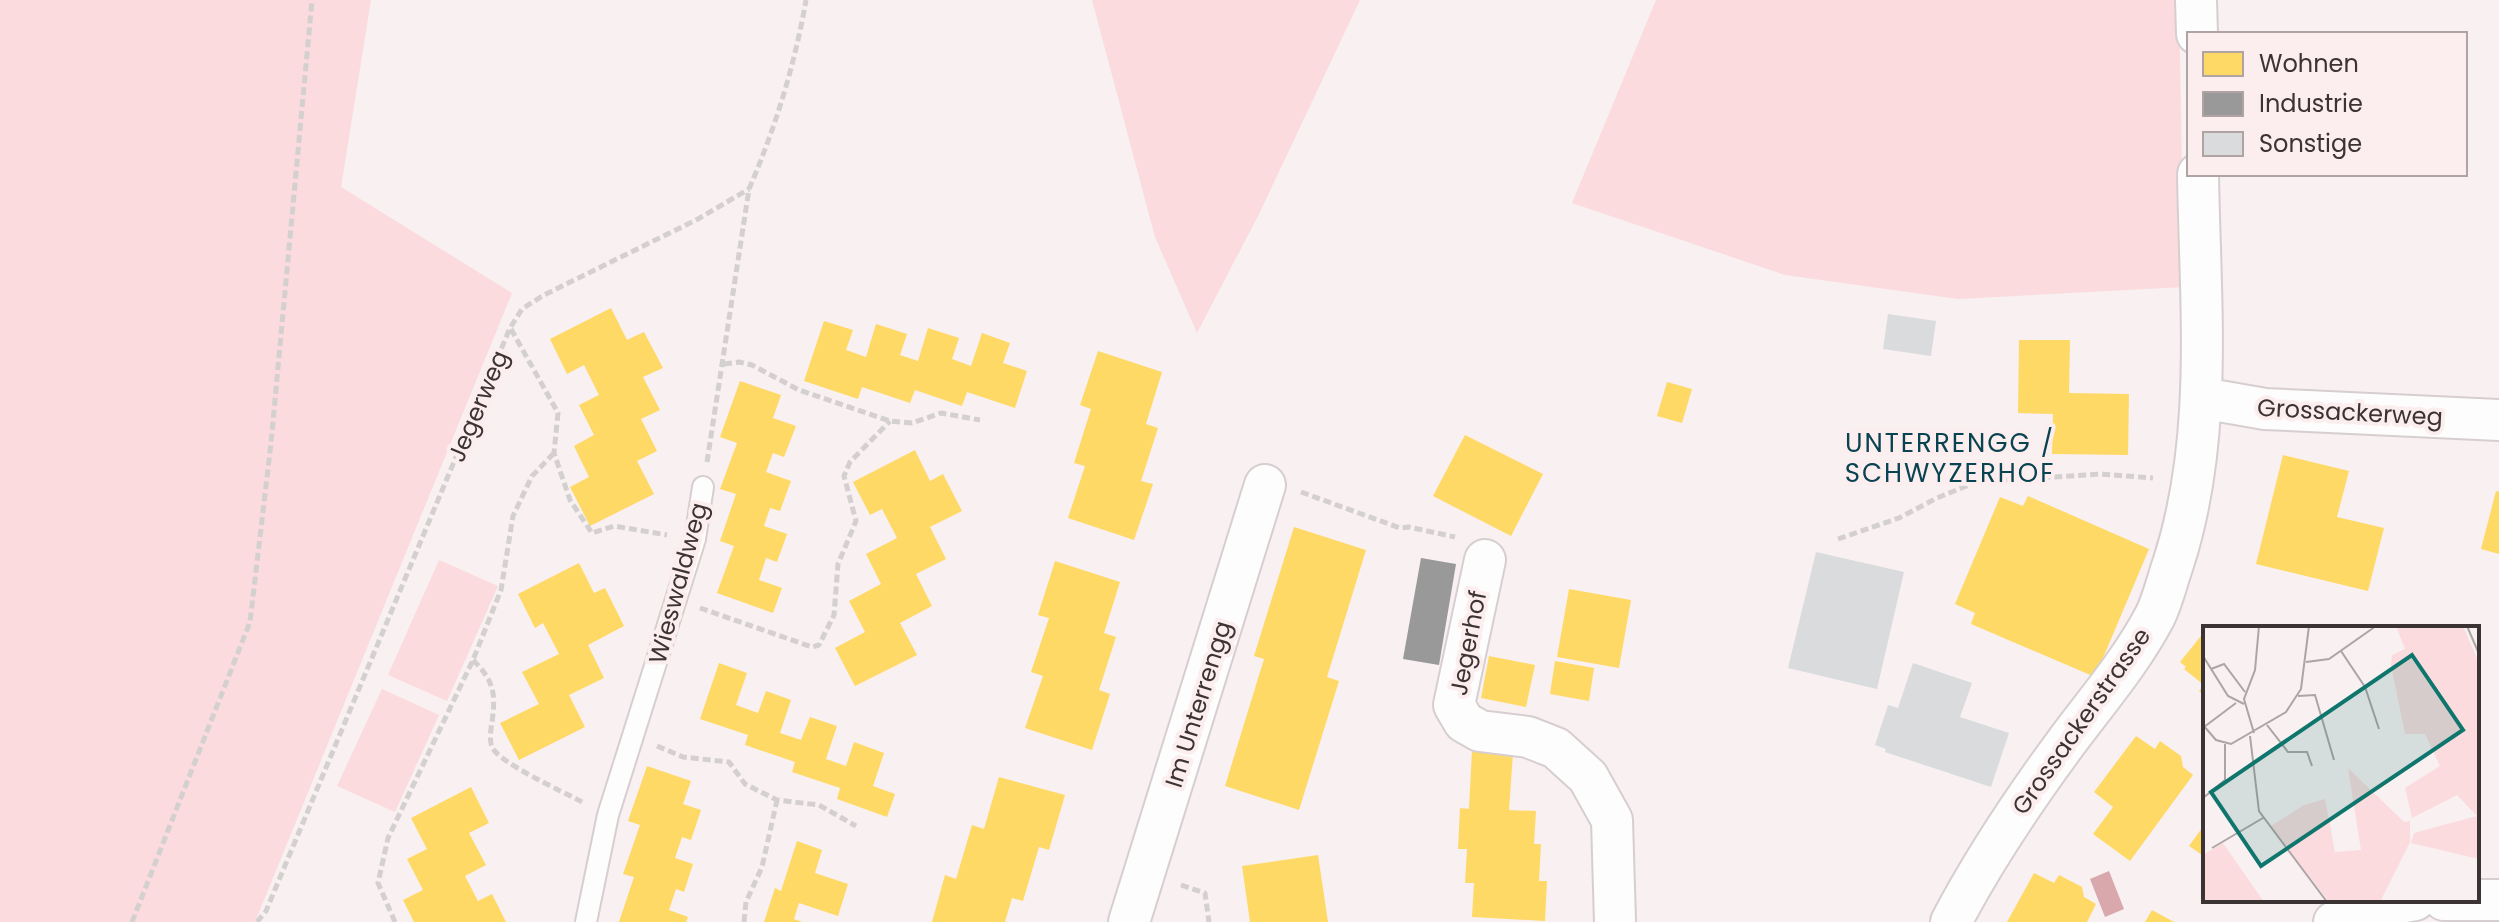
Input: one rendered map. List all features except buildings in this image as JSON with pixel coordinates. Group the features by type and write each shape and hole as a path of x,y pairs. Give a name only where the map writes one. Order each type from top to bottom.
{"street":[{"path":"2196,0 2197,32"},
{"name":"Grossackerstrasse","path":"1951,922 1978,871 2031,790 2125,666 2157,613 2180,543 2191,489 2202,398 2198,176"},
{"name":"Grossackerweg","path":"2202,398 2265,409 2499,420"},
{"name":"Im Unterrengg","path":"1129,922 1265,485"},
{"name":"Jegerhof","path":"1485,560 1454,705 1464,722 1480,731 1528,737 1556,748 1588,777 1612,820 1615,922"},
{"path":"2334,922 2362,910 2404,902"}],"lane":[{"name":"Wieswaldweg","path":"586,922 608,815 695,539 703,487"}],"path":[{"path":"132,922 250,622 271,443 312,0"},
{"path":"749,189 784,91 806,0"},
{"name":"Jegerweg","path":"257,922 266,911 510,328 522,309 544,295 698,219 749,189"},
{"name":"Wieswaldweg","path":"703,487 749,189"},
{"path":"510,328 558,413 554,453 570,500 592,533 614,526 695,539"},
{"path":"724,364 739,362 752,365 799,390 890,421 912,423 941,413 980,420"},
{"path":"677,600 812,647 819,645 834,615 838,564 856,521 844,476 850,462 890,421"},
{"path":"395,922 378,883 388,838 473,660 501,590 513,516 532,476 554,453"},
{"path":"1838,539 1899,518 1976,482 2100,474 2151,478 2191,489"},
{"path":"1265,485 1279,485 1400,528 1453,536 1485,560"},
{"path":"473,660 487,675 495,698 492,747 504,761 608,815"},
{"path":"634,737 683,757 729,762 745,784 777,800 819,805 856,826"},
{"path":"744,922 746,902 762,867 777,800"},
{"path":"1145,874 1205,893 1209,922"}],"shaded area":[{"path":"0,0 371,0 341,187 512,293 255,922 0,922"},
{"path":"1092,0 1360,0 1259,214 1197,333 1155,237"},
{"path":"1656,0 2179,0 2184,287 1958,299 1785,275 1572,203"},
{"path":"439,560 498,586 447,701 388,675"},
{"path":"382,689 439,715 395,812 337,786"},
{"path":"2109,871 2124,909 2105,917 2090,879"}],"district":[{"name":"UNTERRENGG / SCHWYZERHOF","path":"1950,458"}]}
